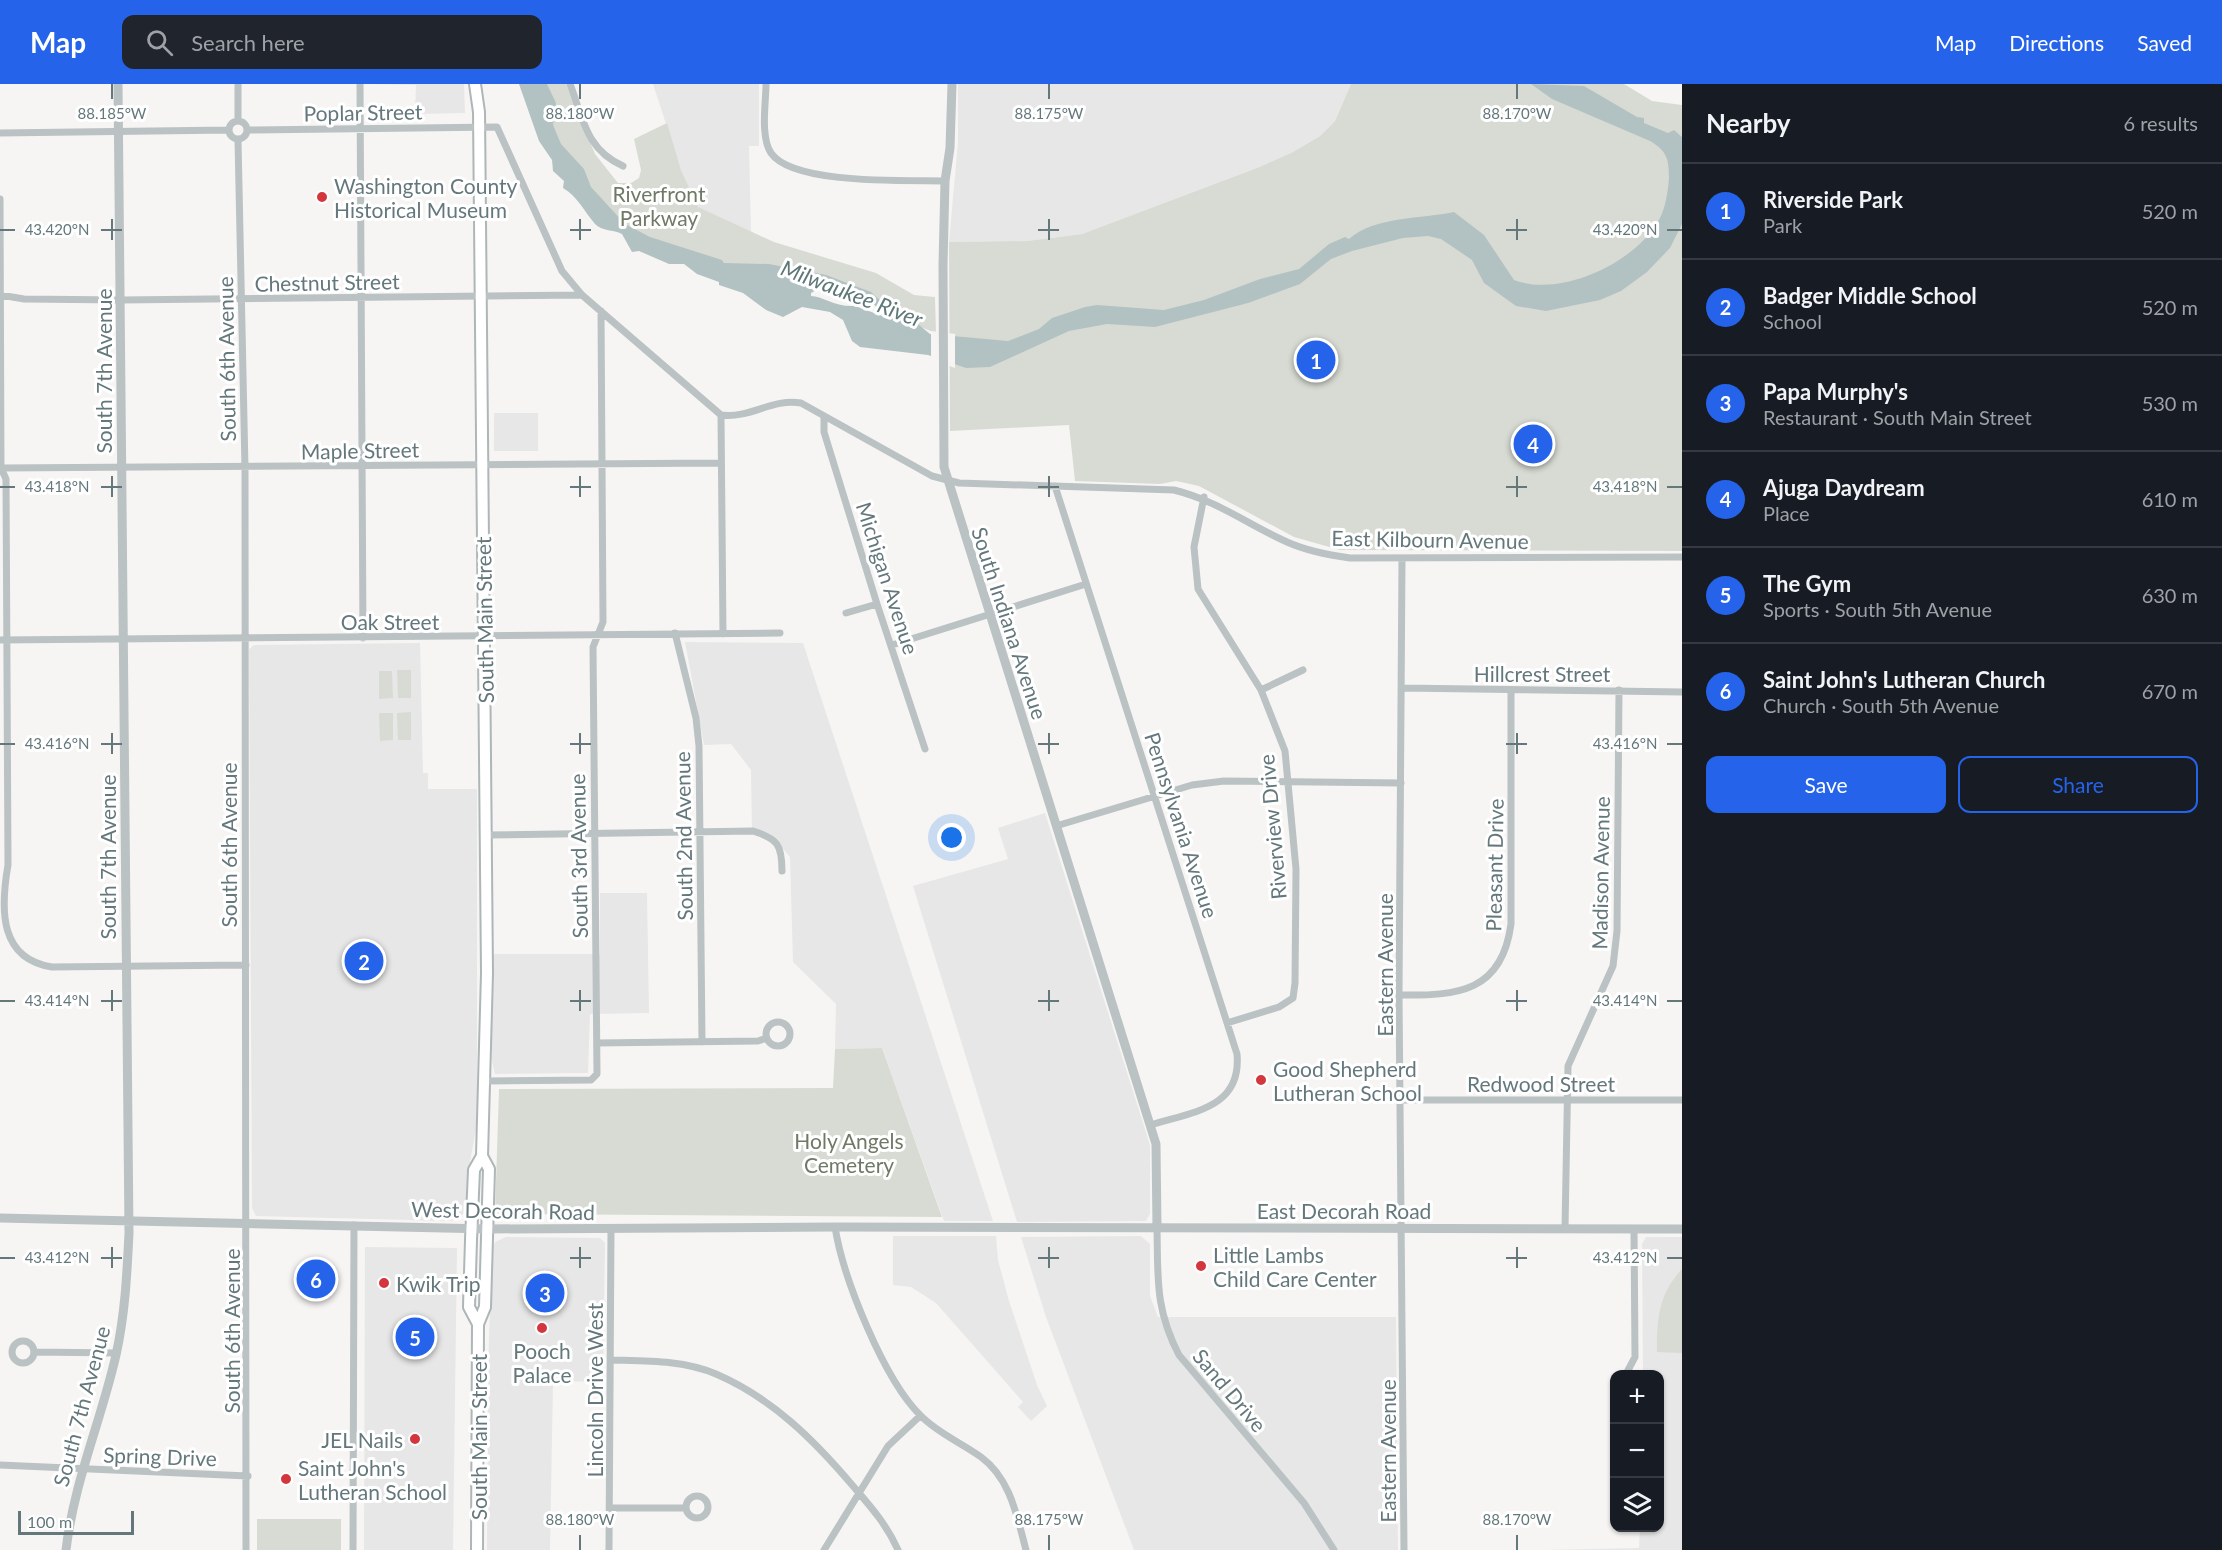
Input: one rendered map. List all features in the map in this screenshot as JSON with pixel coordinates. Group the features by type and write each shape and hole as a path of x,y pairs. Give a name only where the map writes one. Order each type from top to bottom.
{"main road":[{"name":"South Main Street","path":"475,84 479,126 485,637 486,1081 482,1156 474,1170 469,1307 478,1324"},
{"name":"South Main Street","path":"477,1550 478,1324 485,1307 489,1169 482,1156"}],"street":[{"name":"South 7th Avenue","path":"66,1550 81,1470 117,1353 127,1278 129,1220 118,84"},
{"path":"238,84 238,120"},
{"path":"360,84 359,299 363,467 363,638"},
{"path":"570,84 593,145 609,160 623,166"},
{"path":"766,84 766,140 770,152 780,162 796,170 840,178 945,181"},
{"name":"South Indiana Avenue","path":"952,84 950,148 945,181 942,326 946,480 1151,1125 1158,1159 1157,1228"},
{"path":"238,120 245,123 248,130 245,137 238,140 231,137 229,130 231,123 238,120"},
{"path":"479,126 497,127 562,271 582,295 721,415 723,634"},
{"name":"Poplar Street","path":"248,130 360,130 479,126"},
{"path":"0,133 229,130"},
{"name":"South 6th Avenue","path":"238,140 245,468 243,637 248,1222 246,1550"},
{"path":"0,199 0,468 6,479 3,640 8,865 0,889 4,935 20,956 35,964 52,966 246,965"},
{"name":"Chestnut Street","path":"1,295 24,299 121,300 582,295"},
{"name":"South 3rd Avenue","path":"486,1081 591,1080 597,1074 593,646 603,622 601,311"},
{"name":"East Kilbourn Avenue","path":"721,415 746,415 777,402 801,403 932,476 946,480 959,483 1174,490 1204,497 1288,542 1318,553 1350,558 1402,560 1682,557"},
{"name":"Michigan Avenue","path":"824,416 824,432 925,749"},
{"name":"Maple Street","path":"0,468 122,469 720,463"},
{"name":"Pennsylvania Avenue","path":"1055,486 1155,794 1238,1065 1229,1092 1204,1109 1151,1125"},
{"name":"Riverview Drive","path":"1204,497 1194,547 1198,589 1261,690 1285,751 1296,869 1295,1000 1227,1023"},
{"name":"Eastern Avenue","path":"1402,560 1399,995 1404,1550"},
{"path":"892,645 1086,584"},
{"path":"846,613 877,604"},
{"name":"South 2nd Avenue","path":"675,633 696,718 699,746 702,1042"},
{"name":"Oak Street","path":"3,640 780,633"},
{"path":"1261,690 1303,670"},
{"name":"Hillcrest Street","path":"1402,688 1682,692"},
{"name":"Pleasant Drive","path":"1399,995 1441,996 1470,988 1495,969 1508,949 1512,924 1512,690"},
{"name":"Madison Avenue","path":"1565,1228 1565,1098 1568,1066 1613,966 1617,931 1619,690"},
{"path":"1056,826 1155,794 1192,785 1224,781 1401,783"},
{"path":"485,835 753,831 772,837 782,852 783,871"},
{"path":"597,1044 767,1038"},
{"name":"Redwood Street","path":"1401,1100 1565,1098 1682,1100"},
{"name":"West Decorah Road","path":"0,1218 471,1229 1005,1228"},
{"path":"353,1550 354,1226"},
{"path":"835,1227 839,1247 864,1317 898,1385 920,1416 948,1438 983,1459 997,1473 1012,1499 1026,1550"},
{"name":"East Decorah Road","path":"1005,1228 1682,1229"},
{"name":"Sand Drive","path":"1157,1228 1156,1278 1166,1330 1179,1355 1304,1503 1334,1550"},
{"path":"1628,1370 1635,1357 1634,1229"},
{"name":"Lincoln Drive West","path":"609,1550 611,1230"},
{"path":"35,1352 117,1353"},
{"path":"611,1360 667,1362 714,1373 747,1390 783,1413 828,1455 887,1526 898,1550"},
{"path":"824,1550 888,1446 920,1416"},
{"name":"Spring Drive","path":"0,1466 248,1476"},
{"path":"610,1508 686,1508"}],"shaded area":[{"path":"372,84 464,84 465,113 415,114 416,85"},
{"path":"519,84 547,84 556,103 553,125 561,144 584,169 591,187 625,224 650,237 722,260 724,263 769,264 826,275 871,292 885,305 912,319 930,334 1008,341 1039,329 1052,318 1085,307 1097,305 1164,310 1204,300 1260,279 1299,269 1329,244 1345,237 1349,239 1372,226 1454,212 1484,235 1514,280 1533,284 1554,284 1575,280 1596,272 1616,262 1634,249 1649,234 1660,218 1669,178 1666,156 1650,141 1552,99 1531,84 1584,86 1637,117 1644,118 1644,123 1668,133 1674,130 1682,137 1682,224 1670,248 1647,272 1621,291 1600,300 1546,311 1516,306 1484,283 1472,260 1441,239 1428,236 1403,238 1352,251 1331,259 1300,284 1248,303 1155,327 1107,324 1069,331 990,367 966,368 928,355 860,347 852,341 843,320 830,312 802,307 783,317 766,310 743,293 697,274 684,264 669,264 639,251 632,252 622,234 598,227 577,200 563,188 564,181 553,171 552,160 539,141","holes":["818,289 843,291 862,296 877,308 891,330 880,326 854,306 841,305 811,296 811,293"]},
{"path":"653,84 759,84 759,146 749,146 751,232 697,207 681,170"},
{"path":"958,84 1351,84 1335,121 1320,136 1293,152 1257,168 1082,234 1027,241 949,242 958,142"},
{"path":"494,413 538,413 538,451 494,451"},
{"path":"685,642 803,643 993,1221 944,1221 882,1048 835,1049 836,1004 793,962 790,857 770,834 752,833 751,770 731,744 704,745"},
{"path":"420,643 423,773 428,773 428,789 477,789 477,1123 470,1162 466,1210 459,1219 449,1221 256,1216 252,1208 249,649 254,645"},
{"path":"1045,813 1150,1145 1150,1214 1146,1221 1017,1222 913,886 1008,859 998,828"},
{"path":"600,893 647,893 649,1013 590,1014 588,1073 495,1074 492,1061 491,954 600,954"},
{"path":"893,1236 996,1236 998,1260 1009,1301 1037,1385 1047,1406 1031,1421 1018,1407 1023,1402 936,1303 911,1287 893,1285"},
{"path":"1141,1236 1150,1244 1150,1296 1158,1317 1396,1317 1398,1550 1134,1550 1046,1317 1021,1237"},
{"path":"506,1237 600,1238 605,1243 603,1381 553,1382 550,1550 487,1550 488,1369 492,1252 495,1242"},
{"path":"1646,1237 1682,1237 1682,1550 1546,1550 1639,1548 1640,1532 1664,1532 1664,1370 1643,1370 1642,1244"},
{"path":"365,1247 457,1248 453,1550 364,1550"}],"green space":[{"name":"Riverfront Parkway","path":"545,84 566,84 595,154 618,183 631,183 639,178 641,170 634,139 667,123 681,170 698,207 774,242 876,273 914,295 935,297 936,333 905,321 849,286 729,266 645,236 623,223 597,197 562,150 552,131"},
{"path":"1351,84 1624,84 1652,101 1682,105 1682,551 1340,550 1294,537 1199,486 1176,481 1160,484 1075,481 1069,425 950,431 949,242 1027,241 1082,234 1257,168 1293,152 1320,136 1335,121"},
{"path":"397,670 411,670 411,698 398,698"},
{"path":"379,671 392,671 393,698 379,699"},
{"path":"411,712 411,740 398,740 397,713"},
{"path":"379,713 393,713 393,740 380,741"},
{"name":"Holy Angels Cemetery","path":"882,1048 942,1217 495,1214 499,1089 833,1088 835,1049"},
{"path":"1682,1269 1682,1353 1657,1352 1660,1308 1668,1288"},
{"path":"257,1519 341,1519 341,1550 257,1550"}],"pier":[{"path":"931,331 955,334 955,368 931,359"}],"waterway":[{"name":"Milwaukee River","path":"854,313 903,331"}],"place":[{"name":"Washington County Historical Museum","path":"322,197"},
{"name":"Riverside Park","path":"1316,360"},
{"name":"Ajuga Daydream","path":"1533,444"},
{"name":"Badger Middle School","path":"364,961"},
{"name":"Good Shepherd Lutheran School","path":"1261,1080"},
{"name":"Little Lambs Child Care Center","path":"1201,1266"},
{"name":"Saint John's Lutheran Church","path":"316,1279"},
{"name":"Kwik Trip","path":"384,1283"},
{"name":"Papa Murphy's","path":"545,1293"},
{"name":"Pooch Palace","path":"542,1328"},
{"name":"The Gym","path":"415,1337"},
{"name":"JEL Nails","path":"415,1439"},
{"name":"Saint John's Lutheran School","path":"286,1479"}]}
